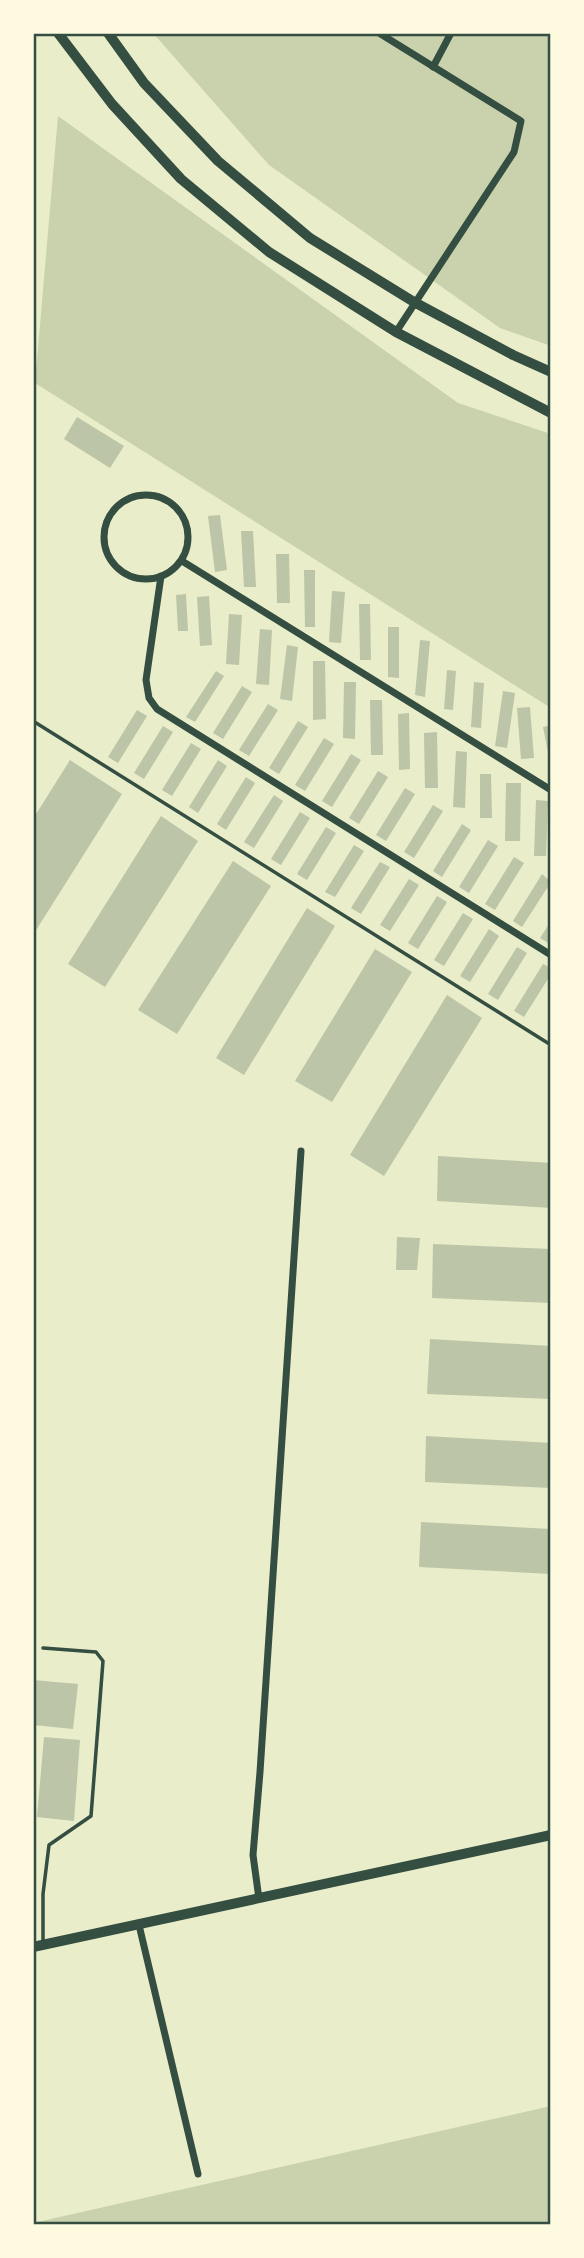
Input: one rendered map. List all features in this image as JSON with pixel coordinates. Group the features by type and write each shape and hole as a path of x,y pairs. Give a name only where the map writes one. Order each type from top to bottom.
{"main road":[{"path":"58,33 112,104 181,179 269,252 396,332 551,413"},
{"path":"108,33 144,83 218,161 310,238 414,302 513,355 551,372"},
{"path":"38,1945 551,1835"}],"street":[{"path":"379,33 521,121 514,152 396,332"},
{"path":"433,67 451,33"},
{"path":"148,495 169,502 184,518 189,540 182,561 161,576 144,580 123,573 108,557 103,535 110,514 127,499 148,495"},
{"path":"182,561 551,790"},
{"path":"161,576 146,680 149,698 157,709 551,955"},
{"path":"259,1899 253,1855 301,1151"},
{"path":"139,1925 198,2174"}],"lane":[{"path":"33,722 551,1045"},
{"path":"38,1945 49,1845 91,1816 103,1661 96,1652 43,1648"}],"green space":[{"path":"153,33 551,33 551,346 500,328 269,165"},
{"path":"58,116 458,403 551,434 551,708 35,383"},
{"path":"551,2106 551,2225 33,2225 33,2223"}],"building":[{"path":"77,417 124,446 110,468 64,439"},
{"path":"220,515 227,570 215,572 208,516"},
{"path":"241,531 253,531 256,587 244,587"},
{"path":"276,554 289,554 290,603 277,603"},
{"path":"304,570 315,570 315,627 305,627"},
{"path":"332,591 345,592 341,643 329,642"},
{"path":"186,594 188,631 178,631 176,595"},
{"path":"209,596 212,645 200,646 197,597"},
{"path":"359,604 370,604 371,660 360,660"},
{"path":"229,614 242,615 239,665 226,664"},
{"path":"388,627 399,627 399,678 388,677"},
{"path":"260,629 272,630 269,685 256,684"},
{"path":"420,640 430,641 425,697 415,695"},
{"path":"287,645 298,647 292,701 280,699"},
{"path":"313,661 325,661 326,719 313,720"},
{"path":"447,670 456,671 453,710 444,709"},
{"path":"216,671 224,676 195,722 186,717"},
{"path":"344,682 356,682 355,739 343,738"},
{"path":"474,682 484,683 481,728 471,727"},
{"path":"242,686 252,692 223,739 213,733"},
{"path":"503,691 515,693 507,748 495,746"},
{"path":"370,700 382,700 383,755 371,755"},
{"path":"268,704 278,710 249,756 239,750"},
{"path":"530,707 534,758 521,759 517,708"},
{"path":"137,710 147,716 118,763 108,757"},
{"path":"409,713 410,769 399,770 398,714"},
{"path":"298,721 308,727 279,774 269,768"},
{"path":"551,725 551,757 549,757 543,727"},
{"path":"163,726 173,732 144,779 134,773"},
{"path":"437,732 438,788 425,788 424,733"},
{"path":"324,738 334,744 305,791 295,785"},
{"path":"191,743 201,749 172,796 162,790"},
{"path":"456,751 467,752 465,808 453,807"},
{"path":"351,754 361,760 332,807 322,801"},
{"path":"70,760 122,794 33,935 33,819"},
{"path":"218,760 227,766 198,813 189,807"},
{"path":"378,771 388,777 359,824 349,818"},
{"path":"480,774 491,774 492,818 480,818"},
{"path":"246,777 255,783 226,830 217,824"},
{"path":"506,783 521,783 520,841 505,841"},
{"path":"405,788 415,794 386,841 376,835"},
{"path":"274,795 283,801 254,848 244,842"},
{"path":"536,800 548,801 546,856 534,856"},
{"path":"433,805 443,811 414,858 404,852"},
{"path":"300,812 310,818 281,865 271,859"},
{"path":"161,816 198,841 105,987 68,964"},
{"path":"462,824 471,830 442,877 433,871"},
{"path":"326,827 336,833 307,880 297,874"},
{"path":"488,840 498,846 469,893 459,887"},
{"path":"354,845 364,851 335,897 325,892"},
{"path":"514,857 524,863 495,910 485,904"},
{"path":"233,861 271,886 177,1034 138,1010"},
{"path":"380,862 390,867 361,914 351,908"},
{"path":"542,874 551,882 522,927 513,921"},
{"path":"409,879 419,885 390,931 380,925"},
{"path":"437,896 447,902 418,949 408,943"},
{"path":"307,908 335,926 244,1075 216,1058"},
{"path":"463,913 473,919 444,966 434,960"},
{"path":"551,921 551,943 550,944 540,938"},
{"path":"489,929 499,936 470,982 460,976"},
{"path":"517,947 527,953 498,1000 488,994"},
{"path":"375,949 412,972 332,1102 295,1081"},
{"path":"543,964 551,968 551,974 524,1017 514,1011"},
{"path":"447,995 482,1018 384,1176 350,1155"},
{"path":"438,1156 551,1163 551,1208 437,1201"},
{"path":"397,1237 420,1238 417,1270 396,1270"},
{"path":"433,1244 551,1249 551,1303 432,1298"},
{"path":"430,1339 551,1346 551,1399 427,1394"},
{"path":"426,1436 551,1443 551,1488 425,1482"},
{"path":"421,1522 551,1529 551,1574 419,1567"},
{"path":"33,1680 78,1684 73,1729 33,1725"},
{"path":"44,1737 80,1740 74,1821 37,1817"}]}
